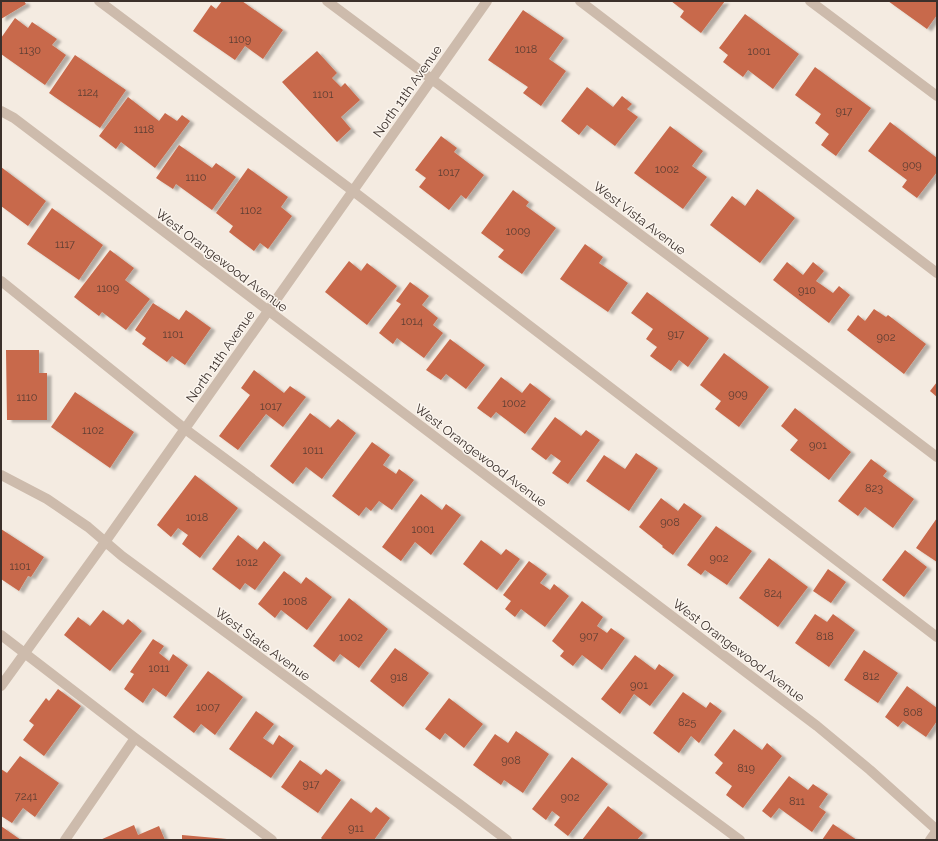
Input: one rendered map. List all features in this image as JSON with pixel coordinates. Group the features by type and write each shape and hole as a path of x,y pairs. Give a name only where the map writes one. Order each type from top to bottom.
{"street":[{"path":"99,1 353,191 937,637"},
{"name":"West Vista Avenue","path":"327,1 937,457"},
{"name":"North 11th Avenue","path":"1,686 105,542 487,1"},
{"path":"580,1 937,273"},
{"path":"810,1 937,96"},
{"name":"West Orangewood Avenue","path":"1,110 14,118 817,726 870,770 937,830"},
{"path":"1,281 185,429 740,840"},
{"name":"West State Avenue","path":"1,475 47,499 86,526 122,556 507,840"},
{"path":"1,635 135,738 272,840"},
{"path":"65,840 135,738"},
{"path":"930,840 937,830"}],"building":[{"path":"1,1 24,1 26,4 1,19"},
{"path":"222,1 242,1 283,30 263,59 245,46 235,60 193,31 211,5 216,9"},
{"path":"671,1 725,1 701,33 680,17 684,11"},
{"path":"888,1 937,1 937,15 927,29"},
{"path":"523,10 564,38 549,59 566,71 541,106 523,93 528,87 488,60"},
{"path":"745,14 799,54 773,89 748,70 743,77 723,62 728,55 719,48"},
{"path":"15,18 28,28 32,22 57,39 52,45 66,55 45,85 1,54 1,38"},
{"path":"317,51 337,73 332,78 341,87 345,83 360,100 341,117 351,129 337,142 282,82"},
{"path":"75,55 126,90 100,128 49,93"},
{"path":"815,67 871,108 836,156 821,145 829,134 815,123 821,114 795,95"},
{"path":"587,87 613,107 622,96 632,104 627,109 638,117 615,146 587,125 579,135 561,121"},
{"path":"128,97 159,121 165,113 177,121 182,115 190,121 155,168 121,142 116,149 99,136"},
{"path":"890,122 937,158 937,172 917,198 902,187 907,180 868,151"},
{"path":"670,126 703,151 692,166 707,177 683,209 634,173"},
{"path":"441,136 457,148 454,152 484,175 466,199 461,195 449,210 419,187 426,178 415,170"},
{"path":"179,145 212,168 216,163 236,177 212,210 176,184 173,189 156,178"},
{"path":"1,167 46,201 28,226 1,206"},
{"path":"248,168 288,197 281,207 292,216 268,249 260,243 254,251 229,232 233,226 216,213"},
{"path":"757,189 795,218 760,263 710,225 732,196 745,206"},
{"path":"513,190 529,202 526,206 556,228 522,274 498,257 504,250 481,233"},
{"path":"52,208 103,245 79,280 27,244"},
{"path":"585,244 603,257 599,263 628,283 608,312 560,279"},
{"path":"110,250 134,268 125,280 150,299 126,330 102,312 99,316 74,297"},
{"path":"349,261 361,271 367,263 397,286 367,325 325,292"},
{"path":"787,262 803,275 813,262 824,271 816,281 833,293 839,286 850,295 829,323 773,280"},
{"path":"410,282 429,296 422,305 438,318 433,325 443,333 424,358 397,338 393,344 379,333 401,304 396,301"},
{"path":"647,292 709,338 688,367 679,360 671,371 650,356 657,347 646,339 653,329 631,313"},
{"path":"153,303 179,320 186,310 211,328 185,365 172,356 167,362 142,344 146,338 135,330"},
{"path":"874,309 886,317 888,315 926,344 904,374 847,330 858,315 865,321"},
{"path":"450,339 485,365 466,389 446,374 441,380 426,370"},
{"path":"6,350 39,350 39,373 47,373 47,420 7,420"},
{"path":"724,353 769,387 739,427 715,409 721,401 700,385"},
{"path":"254,370 284,393 290,386 306,397 283,427 266,414 238,450 219,436 250,395 241,388"},
{"path":"501,377 522,393 530,383 551,399 525,434 496,412 491,418 477,408"},
{"path":"937,382 937,397 930,391"},
{"path":"75,392 134,432 110,468 51,427"},
{"path":"795,408 851,452 829,480 790,450 798,440 781,426"},
{"path":"310,413 330,428 338,419 356,433 322,479 306,467 293,484 270,466"},
{"path":"555,417 581,436 586,430 600,440 568,484 552,473 561,461 551,454 546,460 531,449"},
{"path":"372,442 390,455 383,465 396,474 399,469 414,480 392,510 379,501 371,511 366,507 359,516 332,496"},
{"path":"636,453 658,468 629,511 586,481 604,455 625,469"},
{"path":"871,459 887,471 883,476 914,499 893,528 865,507 858,516 838,501"},
{"path":"195,475 238,508 200,558 182,544 188,535 178,528 171,537 157,525"},
{"path":"421,494 442,510 446,504 461,515 431,555 415,542 401,561 382,547"},
{"path":"661,498 678,511 684,503 702,516 673,555 639,527"},
{"path":"937,518 937,562 916,548"},
{"path":"716,526 752,551 727,585 705,570 701,575 687,565"},
{"path":"1,529 44,557 31,577 28,576 19,591 1,579"},
{"path":"238,535 257,550 264,541 281,555 255,590 245,583 240,590 212,569"},
{"path":"481,540 501,555 506,549 520,559 497,590 463,564"},
{"path":"905,550 927,567 904,597 882,580"},
{"path":"769,558 808,587 778,627 739,598"},
{"path":"529,561 547,574 540,583 550,590 554,584 569,596 545,627 521,609 515,617 505,609 511,601 503,595"},
{"path":"828,569 846,582 831,603 813,591"},
{"path":"284,571 301,584 306,577 332,597 307,630 281,610 275,618 258,604"},
{"path":"349,598 388,629 359,668 340,654 334,662 313,646"},
{"path":"582,601 603,617 597,626 607,633 611,628 625,638 602,670 582,655 573,666 560,656 564,651 552,641"},
{"path":"103,610 123,625 128,619 142,631 110,671 64,635 78,617 90,626"},
{"path":"815,614 827,622 833,614 855,630 829,667 795,643"},
{"path":"153,639 164,646 159,653 169,661 173,654 188,665 166,697 153,688 143,703 124,689 134,674 130,672"},
{"path":"395,648 429,673 403,707 370,681"},
{"path":"864,650 898,673 878,703 844,680"},
{"path":"635,655 655,670 659,664 674,675 650,706 634,694 620,714 601,699"},
{"path":"208,671 243,697 215,735 201,724 194,733 173,717"},
{"path":"907,686 937,708 937,721 926,737 903,721 898,727 885,717"},
{"path":"58,689 81,706 44,756 23,740 34,725 29,721 46,698 49,701"},
{"path":"683,692 706,708 710,702 722,711 699,743 691,736 679,753 653,733"},
{"path":"449,698 483,724 464,748 445,733 440,740 425,729"},
{"path":"256,711 274,724 263,738 273,745 279,735 294,746 271,778 229,749"},
{"path":"734,729 762,750 767,743 782,756 743,808 726,795 732,786 715,773 723,763 714,755"},
{"path":"516,731 549,754 523,793 504,780 501,785 473,765 495,734 508,743"},
{"path":"20,756 59,783 35,817 23,808 12,823 1,816 1,769 7,773"},
{"path":"572,757 608,784 568,836 554,825 560,817 552,811 546,820 532,809"},
{"path":"300,760 321,775 326,769 341,780 318,813 281,787"},
{"path":"789,776 808,790 813,784 828,794 819,807 826,812 812,832 779,808 771,818 762,811"},
{"path":"351,798 371,813 376,807 390,818 374,840 323,840 321,838"},
{"path":"608,806 643,833 637,840 582,840"},
{"path":"833,824 857,840 822,840"},
{"path":"134,825 138,835 159,826 165,840 100,840"},
{"path":"1,826 21,840 1,840"},
{"path":"182,835 227,839 227,840 182,840"}]}
